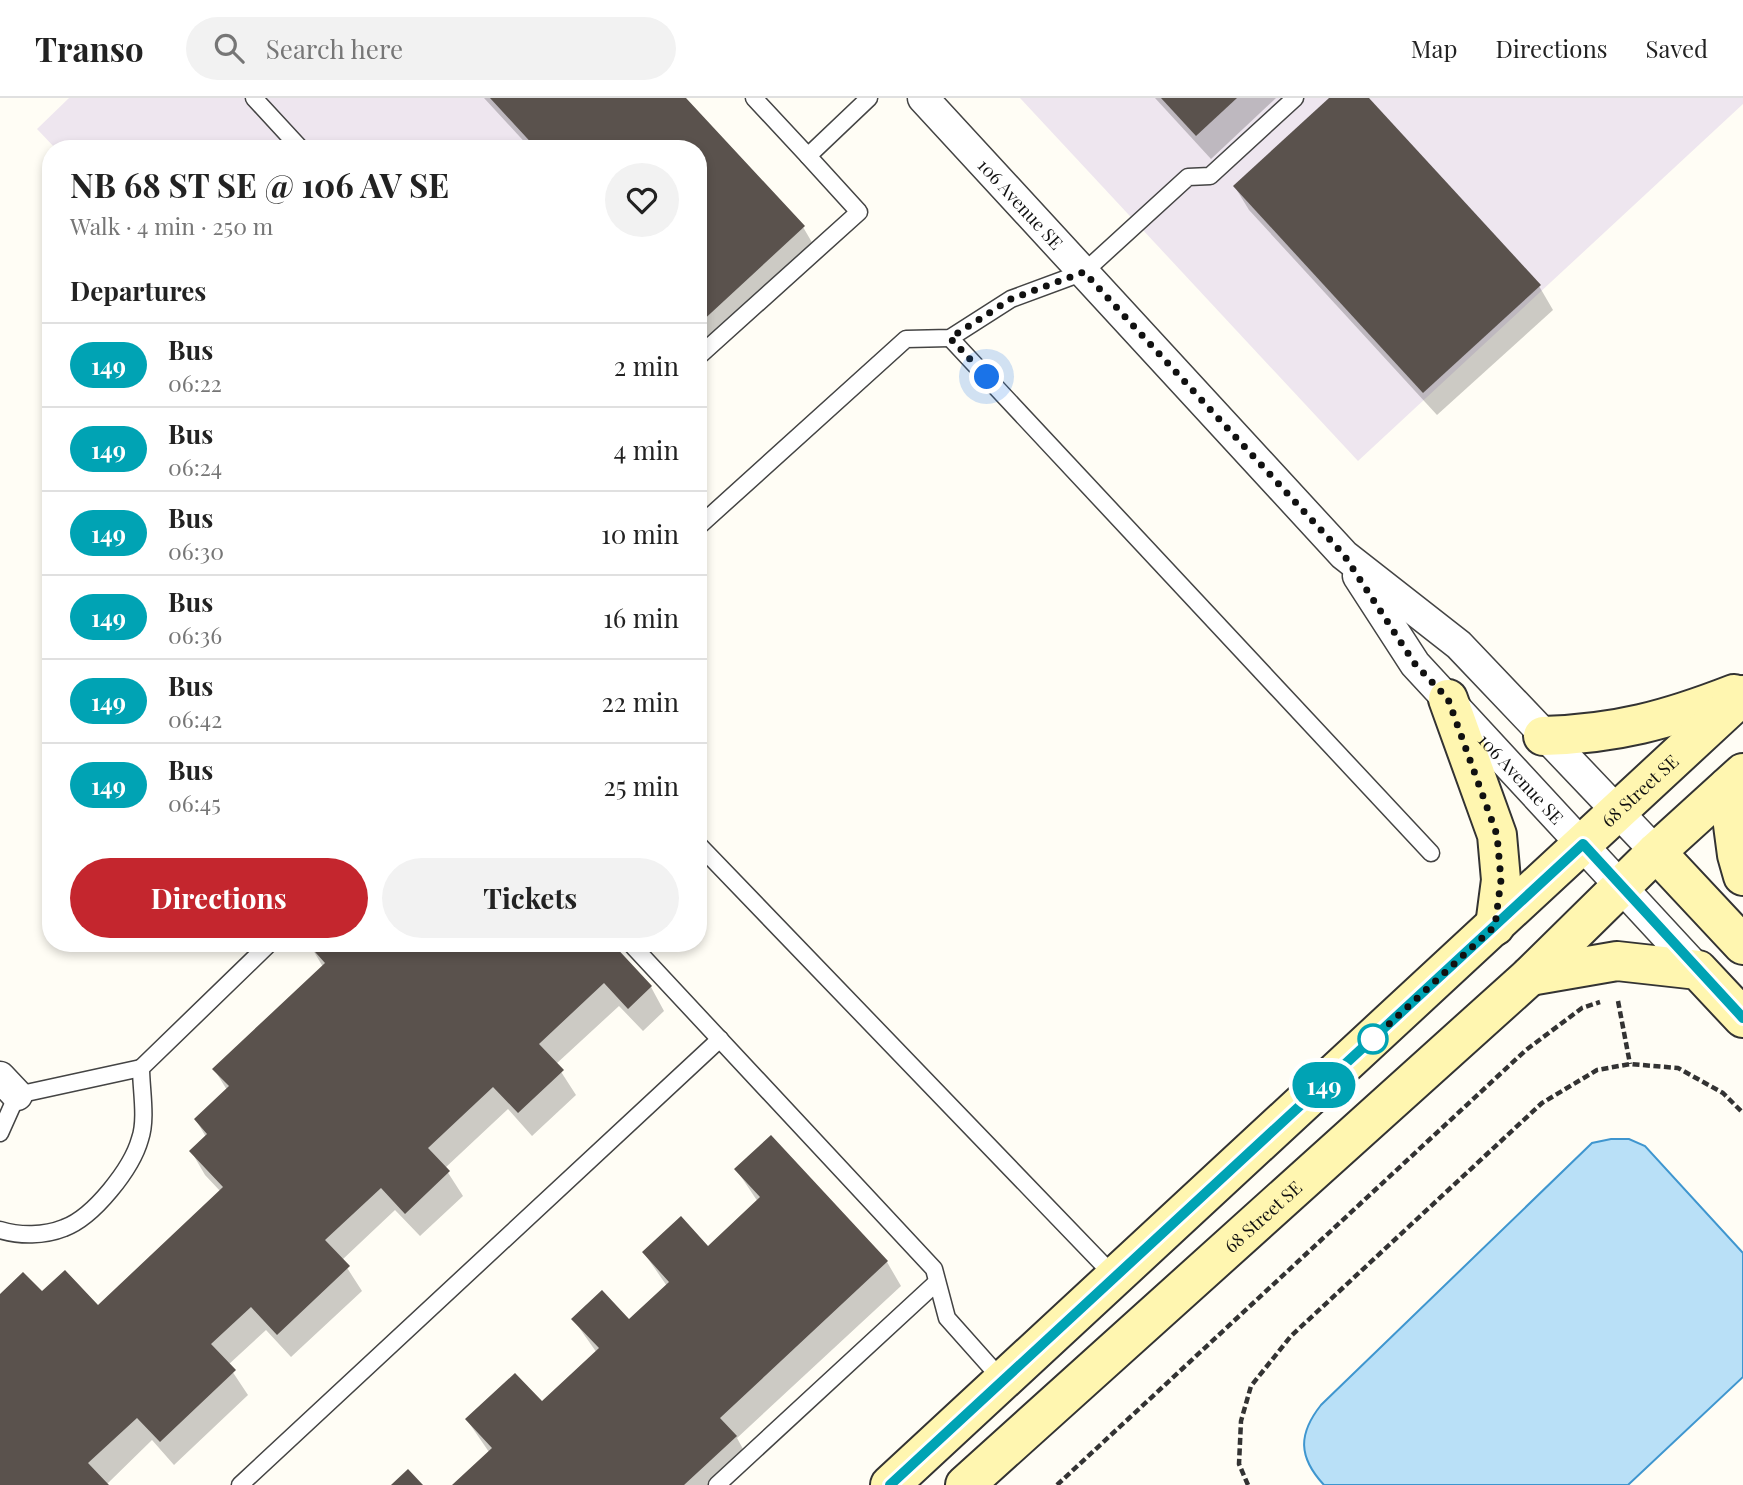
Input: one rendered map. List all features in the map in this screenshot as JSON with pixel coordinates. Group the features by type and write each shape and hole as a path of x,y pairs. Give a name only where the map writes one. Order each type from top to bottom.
{"street":[{"name":"106 Avenue SE","path":"923,98 1344,555 1459,645 1743,945"},
{"name":"106 Avenue SE","path":"1344,555 1415,664 1743,1018"},
{"path":"1543,736 1596,734 1668,719 1743,693"},
{"name":"68 Street SE","path":"890,1485 1617,814 1743,693"},
{"path":"1448,699 1497,835 1501,880 1495,926"},
{"path":"1736,780 1737,855 1743,876"},
{"name":"68 Street SE","path":"965,1485 1530,976 1656,852 1736,780"},
{"path":"1530,976 1617,961 1698,970"}],"lane":[{"path":"254,98 293,140"},
{"path":"707,349 859,212 754,98"},
{"path":"808,156 869,98"},
{"path":"707,519 906,339 950,338 1011,299 1084,272 1188,177 1210,176 1295,98"},
{"path":"950,338 1431,853"},
{"path":"707,853 1116,1278"},
{"path":"0,1133 8,1086 141,1068 261,952"},
{"path":"638,952 934,1269 947,1318 1004,1382"},
{"path":"240,1485 720,1039"},
{"path":"0,1230 20,1236 65,1228 89,1212 130,1166 142,1136 141,1068"},
{"path":"717,1485 937,1282"}],"path":[{"path":"1057,1485 1525,1050 1582,1008 1618,1000 1630,1064"},
{"path":"1248,1485 1239,1464 1241,1421 1251,1387 1291,1336 1542,1103 1597,1070 1630,1064 1678,1069 1723,1093 1743,1113"}],"shaded area":[{"path":"69,98 595,98 552,140 47,140 37,129"},
{"path":"1020,98 1743,98 1743,104 1358,461"}],"water":[{"path":"1629,1139 1645,1146 1743,1253 1743,1377 1628,1485 1324,1485 1309,1465 1304,1445 1308,1426 1321,1405 1592,1143"}],"building":[{"path":"490,98 686,98 805,226 707,317 707,140 529,140"},
{"path":"1161,98 1237,98 1196,136"},
{"path":"1329,98 1369,98 1541,285 1423,393 1233,186"},
{"path":"315,952 620,952 652,986 628,1009 604,983 539,1044 564,1070 518,1113 493,1087 428,1148 450,1171 405,1214 381,1188 325,1240 350,1266 277,1335 251,1307 211,1344 236,1370 160,1442 137,1418 88,1463 109,1485 0,1485 0,1294 23,1272 42,1291 65,1270 98,1305 223,1187 189,1151 207,1134 194,1119 229,1086 212,1069 325,963"},
{"path":"771,1135 888,1261 720,1418 737,1436 684,1485 452,1485 492,1448 465,1419 515,1373 542,1401 599,1348 571,1319 602,1290 629,1319 669,1282 642,1252 681,1216 708,1246 760,1197 734,1169"},
{"path":"408,1469 423,1485 391,1485"}],"bus line":[{"name":"149","path":"890,1485 1583,844 1743,1018"}],"route":[{"path":"987,377 950,338 1011,299 1084,272 1344,555 1415,664 1448,699 1497,835 1501,880 1495,926 1373,1039"}]}
